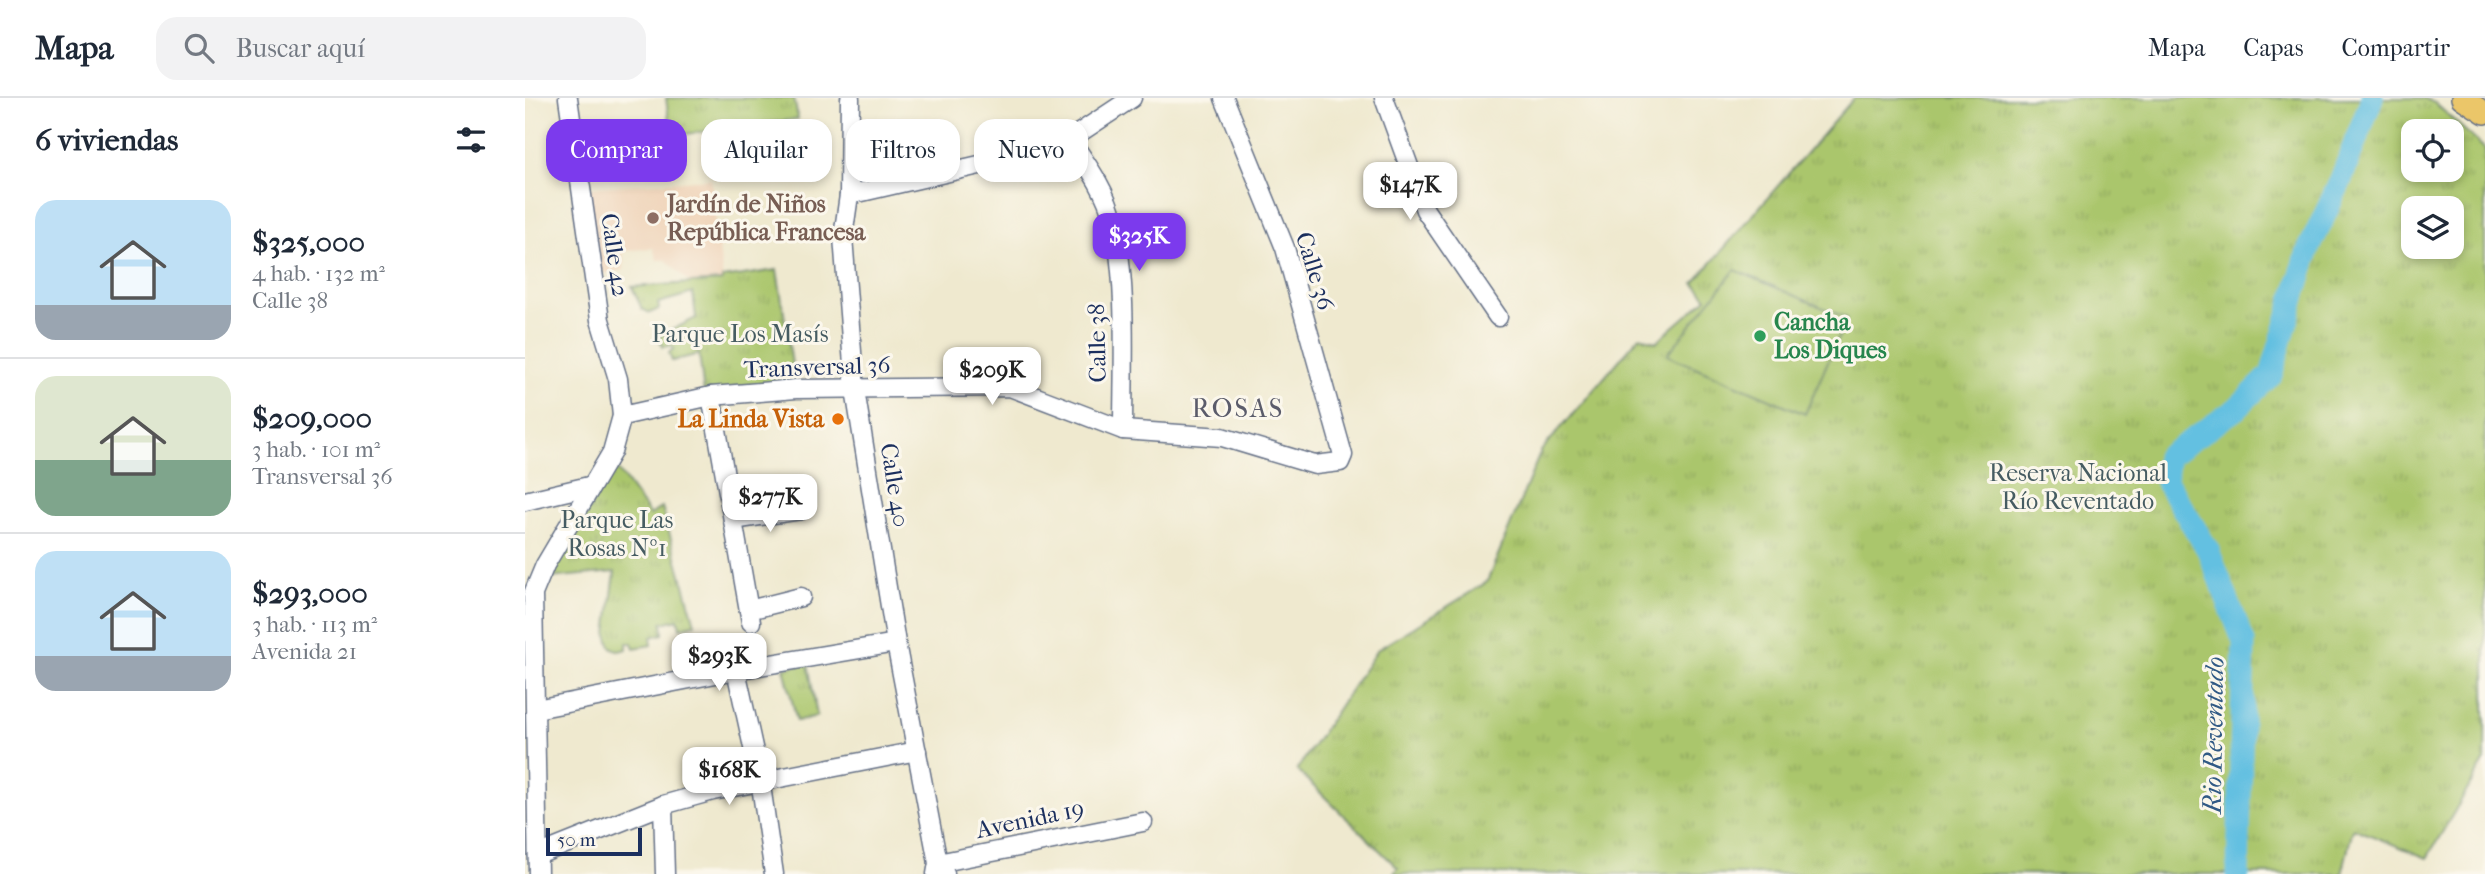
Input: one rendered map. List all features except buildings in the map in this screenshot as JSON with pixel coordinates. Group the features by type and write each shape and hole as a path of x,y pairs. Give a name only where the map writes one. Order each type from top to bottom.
{"main road":[{"path":"2462,98 2485,113"}],"street":[{"name":"Calle 42","path":"568,98 600,320 618,379 622,416"},
{"name":"Calle 40","path":"850,98 849,195 843,237 855,390 895,643 940,870"},
{"path":"1088,127 1132,98"},
{"name":"Calle 36","path":"1224,98 1285,247 1343,455 1340,462"},
{"path":"1384,98 1425,210 1498,317"},
{"path":"849,195 974,166"},
{"name":"Calle 38","path":"1088,166 1113,218 1119,264 1123,430"},
{"name":"Transversal 36","path":"622,416 711,396 796,389 1010,387 1123,430 1222,436 1315,465 1340,462"},
{"path":"711,396 750,616 801,597"},
{"path":"538,874 531,809 535,709 529,595 589,486 612,452 622,416"},
{"path":"525,501 589,486"},
{"path":"733,520 801,510"},
{"path":"535,709 736,670 895,643"},
{"path":"736,670 760,779 774,874"},
{"path":"538,855 663,805 760,779 917,751"},
{"path":"663,805 665,874"},
{"name":"Avenida 19","path":"940,870 1143,822"}],"shaded area":[{"name":"Jardín de Niños República Francesa","path":"687,181 711,182 723,281 691,284 666,260 657,260 653,248 623,251 624,270 603,274 595,248 585,188"}],"green space":[{"path":"666,98 794,98 798,119 701,119 701,132 687,134 687,119 669,119"},
{"name":"Reserva Nacional Río Reventado","path":"1854,98 2423,98 2435,103 2452,119 2401,119 2401,182 2464,182 2464,130 2485,149 2485,760 2427,858 2353,828 2342,874 1393,874 1398,868 1297,770 1377,650 1487,582 1541,451 1640,336 1656,342 1707,298 1694,283"},
{"name":"Parque Los Masís","path":"777,270 796,389 704,394 699,354 672,361 669,353 674,348 672,345 663,347 658,337 696,318 693,293 658,303 659,309 650,313 642,309 632,287 722,281 722,278"},
{"name":"Cancha Los Diques","path":"1735,270 1847,318 1805,414 1667,355"},
{"name":"Parque Las Rosas Nº1","path":"615,466 650,515 662,507 695,624 680,628 678,619 662,623 663,634 651,637 652,645 634,648 632,643 627,643 627,649 619,651 611,647 607,634 615,572 548,578"},
{"path":"808,663 817,716 797,721 784,668"}],"waterway":[{"name":"Rio Reventado","path":"2238,874 2244,642 2208,550 2166,481 2167,457 2236,409 2271,375 2308,251 2340,182 2372,98"}],"place":[{"name":"Jardín de Niños República Francesa","path":"653,218"},
{"name":"Cancha Los Diques","path":"1760,336"},
{"name":"La Linda Vista","path":"838,419"}],"district":[{"name":"ROSAS","path":"1238,408"}]}
